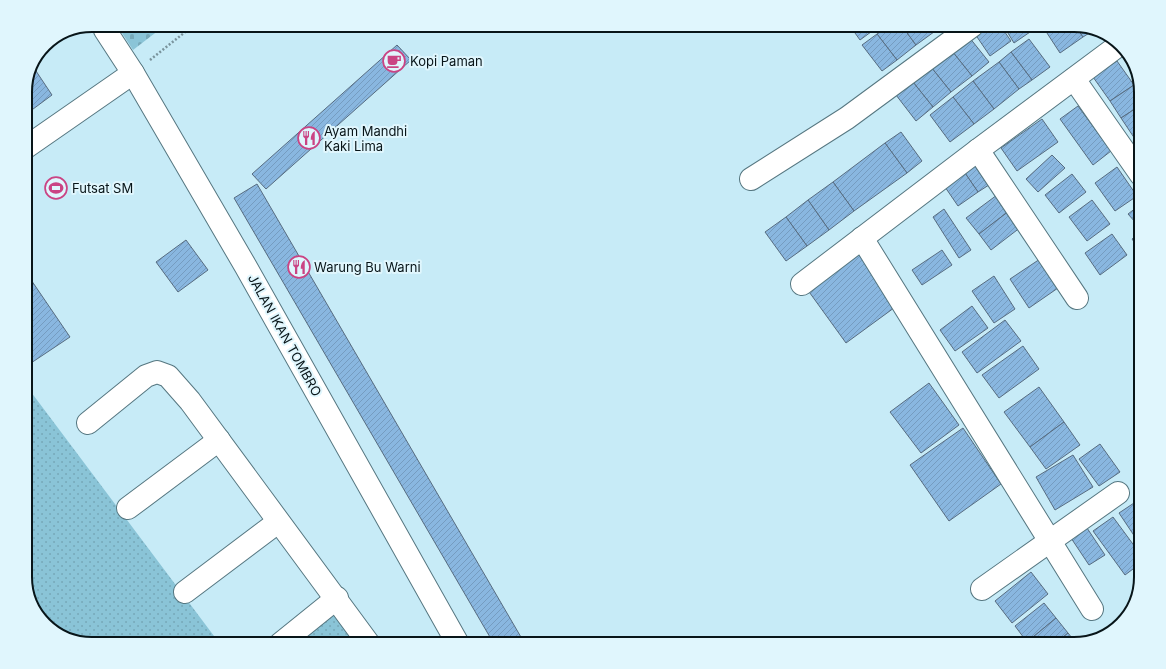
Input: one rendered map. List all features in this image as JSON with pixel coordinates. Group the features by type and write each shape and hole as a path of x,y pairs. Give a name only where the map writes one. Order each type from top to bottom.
{"street":[{"name":"JALAN IKAN TOMBRO","path":"106,32 133,73 246,267 452,637"},
{"path":"751,179 847,118 964,32"},
{"path":"802,284 1114,49"},
{"path":"32,143 133,73"},
{"path":"1074,79 1134,165"},
{"path":"978,150 1077,298"},
{"path":"862,238 1092,610"},
{"path":"88,423 146,376 157,372 168,376 190,401 278,522 337,598 365,637"},
{"path":"128,508 219,440"},
{"path":"982,589 1118,494"},
{"path":"185,592 278,522"},
{"path":"289,637 337,598"}],"path":[{"path":"133,73 185,32"}],"green space":[{"path":"121,32 156,32 133,50"},
{"path":"32,393 215,637 92,637 77,635 62,629 42,610 35,596 32,580"},
{"path":"335,614 352,637 306,637"}],"building":[{"path":"854,32 871,32 860,40"},
{"path":"880,32 906,32 916,45 897,60 877,34"},
{"path":"906,32 934,32 916,45"},
{"path":"974,32 1005,32 1011,41 990,56"},
{"path":"1007,32 1030,32 1014,43"},
{"path":"1046,32 1080,33 1083,37 1060,53"},
{"path":"1080,33 1088,34 1083,37"},
{"path":"877,34 897,60 882,71 862,45"},
{"path":"969,37 989,62 972,76 952,51"},
{"path":"1029,39 1050,67 1032,80 1011,52"},
{"path":"397,45 411,60 266,189 252,174"},
{"path":"952,51 972,76 951,92 931,67"},
{"path":"1011,52 1032,80 1019,89 999,62"},
{"path":"1117,61 1133,85 1110,101 1093,77"},
{"path":"999,62 1019,89 994,109 973,81"},
{"path":"931,67 951,92 933,107 913,82"},
{"path":"36,71 52,95 32,110 32,89"},
{"path":"973,81 994,109 974,124 953,97"},
{"path":"913,82 933,107 916,121 896,95"},
{"path":"1133,85 1134,110 1121,118 1110,101"},
{"path":"953,97 974,124 950,142 930,115"},
{"path":"1078,106 1111,151 1093,165 1060,119"},
{"path":"1134,110 1134,138 1121,118"},
{"path":"1042,119 1058,142 1017,171 1001,148"},
{"path":"901,132 922,161 907,173 885,143"},
{"path":"885,143 907,173 854,211 833,182"},
{"path":"1052,155 1065,168 1038,192 1026,179"},
{"path":"979,163 992,183 978,192 965,173"},
{"path":"1117,167 1134,192 1134,198 1115,211 1095,183"},
{"path":"965,173 978,192 958,206 945,187"},
{"path":"1072,174 1086,192 1059,213 1045,195"},
{"path":"833,182 854,211 829,230 808,200"},
{"path":"257,184 521,637 490,637 234,198"},
{"path":"997,195 1009,211 979,234 966,218"},
{"path":"808,200 829,230 807,246 786,217"},
{"path":"1092,200 1110,224 1087,241 1069,217"},
{"path":"944,209 971,250 959,258 933,217"},
{"path":"1134,209 1134,221 1128,214"},
{"path":"1009,211 1021,227 991,250 979,234"},
{"path":"786,217 807,246 786,261 765,232"},
{"path":"1112,234 1127,255 1100,275 1085,253"},
{"path":"186,240 208,270 178,292 156,262"},
{"path":"942,250 952,265 922,285 912,270"},
{"path":"859,251 898,305 846,343 807,289"},
{"path":"1040,259 1058,288 1029,308 1010,279"},
{"path":"994,276 1015,309 994,323 972,291"},
{"path":"32,281 70,337 32,362"},
{"path":"972,306 988,328 955,351 940,330"},
{"path":"1005,320 1021,341 977,373 962,352"},
{"path":"1023,346 1039,369 999,398 982,375"},
{"path":"929,383 959,425 921,453 890,412"},
{"path":"1039,387 1064,422 1030,447 1004,412"},
{"path":"1064,422 1080,445 1046,469 1030,447"},
{"path":"963,428 1001,484 949,521 910,465"},
{"path":"1100,444 1120,472 1099,486 1079,459"},
{"path":"1073,455 1093,487 1055,510 1036,477"},
{"path":"1134,503 1134,536 1119,513"},
{"path":"1113,517 1134,546 1134,568 1125,575 1093,531"},
{"path":"1087,528 1105,555 1089,565 1071,538"},
{"path":"1031,572 1048,594 1012,623 995,601"},
{"path":"1044,603 1056,618 1033,637 1023,637 1015,626"},
{"path":"1056,618 1068,633 1063,637 1033,637"},
{"path":"1068,633 1071,637 1063,637"}],"place":[{"name":"Kopi Paman","path":"394,61"},
{"name":"Ayam Mandhi Kaki Lima","path":"309,138"},
{"name":"Futsat SM","path":"56,188"},
{"name":"Warung Bu Warni","path":"299,267"}]}
